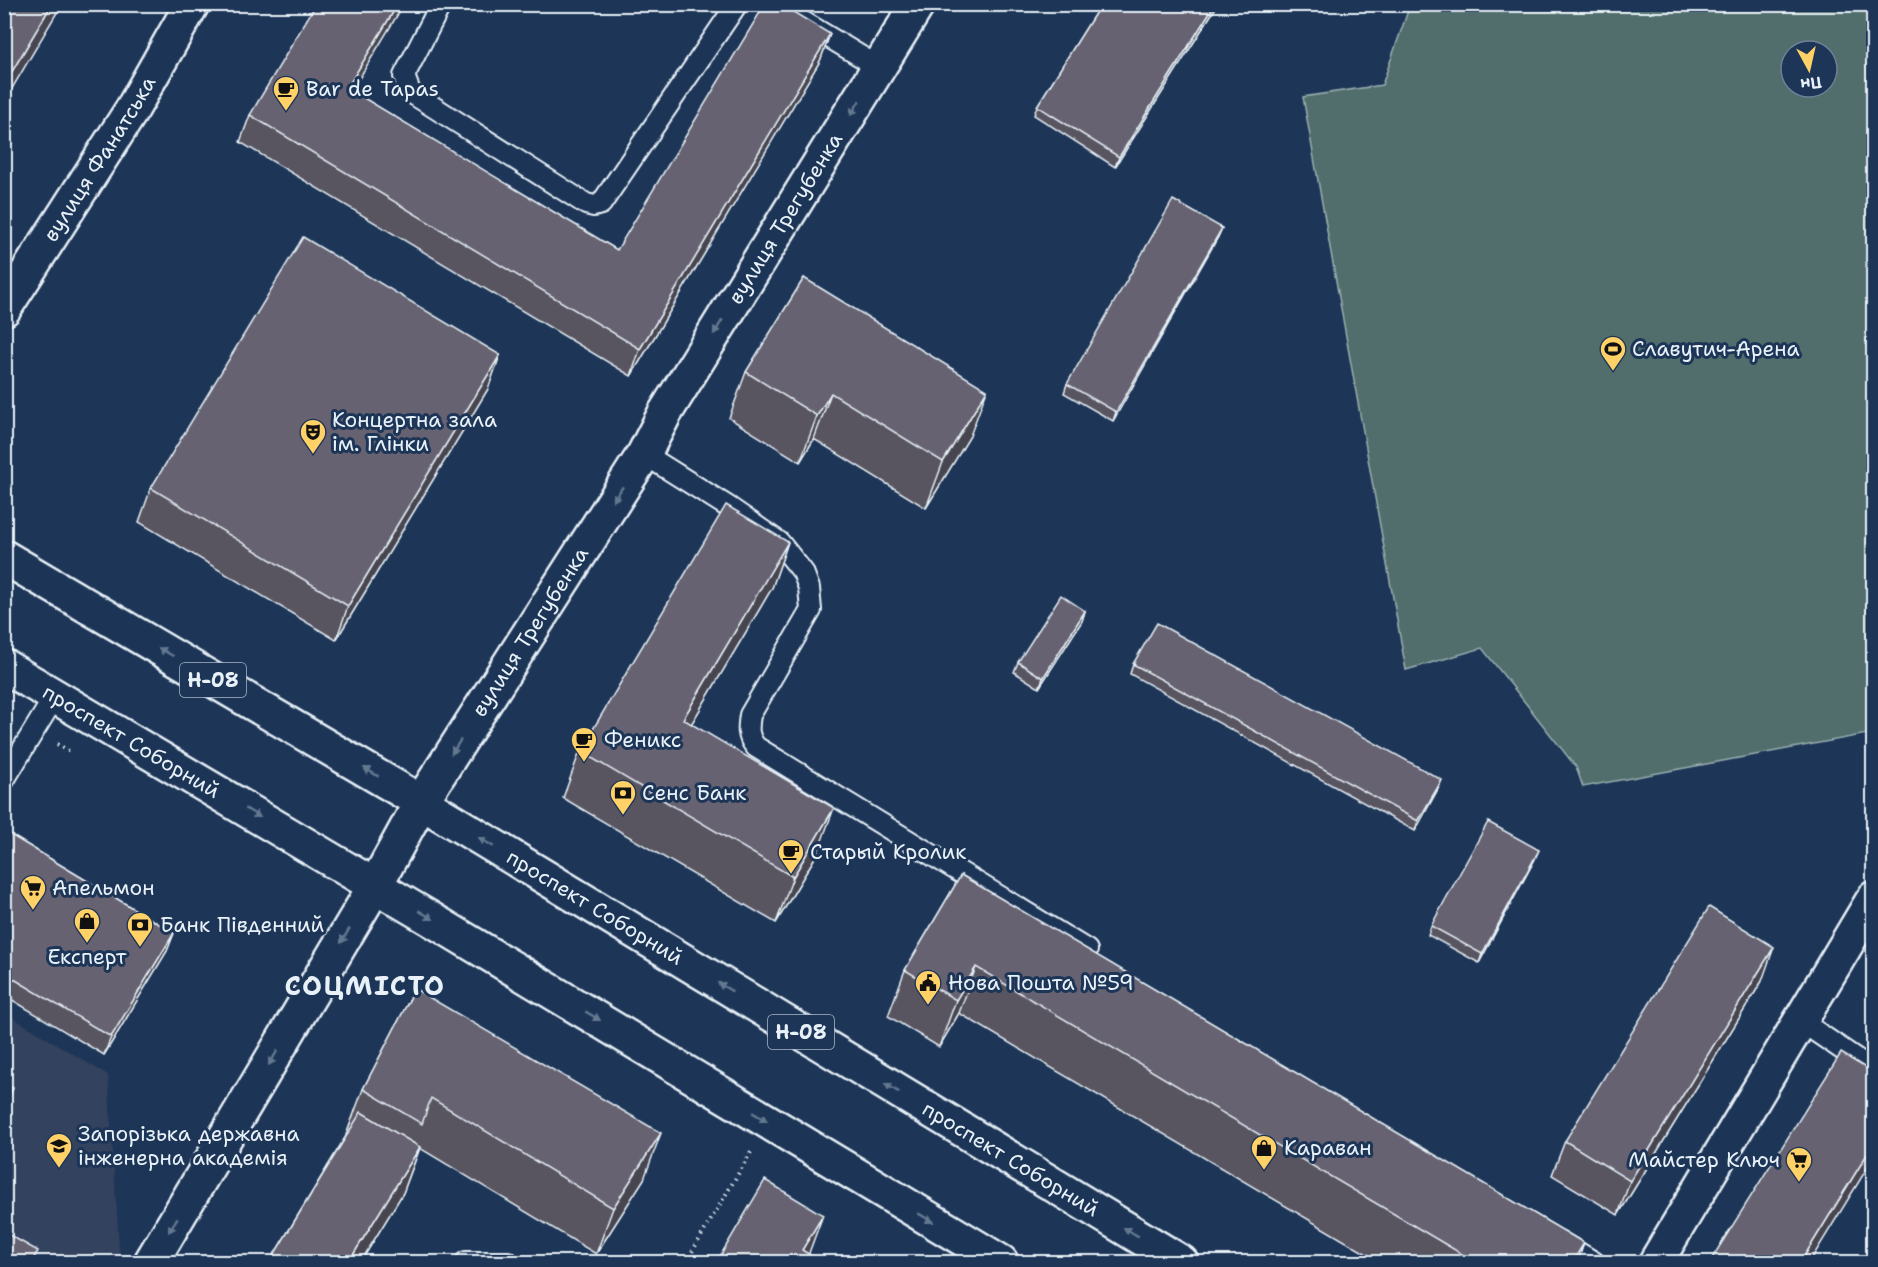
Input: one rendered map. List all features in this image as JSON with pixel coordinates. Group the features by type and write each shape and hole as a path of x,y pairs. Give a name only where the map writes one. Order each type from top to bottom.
{"main road":[{"name":"вулиця Фанатська","path":"4,309 133,108 192,4"},
{"name":"вулиця Трегубенка","path":"151,1263 375,886 421,802 644,454 665,413 918,4"},
{"name":"проспект Соборний","path":"4,557 421,802 1181,1263"},
{"name":"проспект Соборний","path":"4,666 375,886 1001,1263"},
{"path":"1656,1263 1799,1020 1874,898"}],"lane":[{"path":"441,4 404,76 410,92 586,204 594,206 601,204 737,4"},
{"path":"774,4 880,68"},
{"path":"644,454 779,542 803,572 809,588 811,610 750,715 748,728 750,740 756,747 1104,961"},
{"path":"4,780 55,696"},
{"path":"1799,1020 1874,1071"},
{"path":"1543,1231 1594,1263"},
{"path":"466,1263 508,1263"}],"path":[{"path":"686,1263 753,1149"}],"shaded area":[{"name":"Запорізька державна інженерна академія","path":"5,1013 108,1075 120,1262 5,1262"}],"green space":[{"name":"Славутич-Арена","path":"1410,5 1873,5 1873,733 1583,787 1576,767 1482,648 1406,670 1303,97 1382,85"}],"building":[{"path":"4,4 52,4 4,85"},
{"path":"316,4 398,4 347,88 617,250 765,4 780,4 830,34 640,349 250,115"},
{"path":"1101,4 1215,4 1119,157 1037,106"},
{"path":"1173,200 1222,228 1116,412 1067,384"},
{"name":"Концертна зала ім. Глінки","path":"303,237 500,355 348,606 151,488"},
{"path":"804,278 987,390 943,462 831,393 817,416 746,372"},
{"path":"726,505 788,542 683,719 834,808 793,877 580,751"},
{"path":"1061,595 1085,611 1043,678 1018,662"},
{"path":"1157,623 1442,780 1418,821 1133,664"},
{"path":"1488,822 1539,850 1482,954 1431,926"},
{"path":"4,831 174,933 111,1037 4,973"},
{"path":"961,875 1584,1243 1572,1263 1477,1263 976,967 956,1000 905,970"},
{"path":"1709,907 1774,947 1630,1181 1565,1141"},
{"path":"415,989 661,1133 613,1208 431,1098 422,1124 363,1089"},
{"path":"1841,1053 1874,1073 1874,1143 1800,1263 1709,1263"},
{"path":"4,1083 13,1088 4,1103"},
{"path":"361,1112 420,1147 348,1263 269,1263"},
{"path":"765,1180 823,1215 802,1250 823,1263 716,1263"},
{"path":"4,1232 38,1251 31,1263 4,1263"}],"place":[{"name":"Bar de Tapas","path":"286,112"},
{"name":"Славутич-Арена","path":"1613,372"},
{"name":"Концертна зала ім. Глінки","path":"313,455"},
{"name":"Феникс","path":"584,763"},
{"name":"Сенс Банк","path":"623,816"},
{"name":"Старый Кролик","path":"791,875"},
{"name":"Апельмон","path":"33,911"},
{"name":"Експерт","path":"87,944"},
{"name":"Банк Південний","path":"140,948"},
{"name":"Нова Пошта №59","path":"928,1006"},
{"name":"Запорізька державна інженерна академія","path":"59,1169"},
{"name":"Караван","path":"1264,1171"},
{"name":"Майстер Ключ","path":"1799,1183"}],"district":[{"name":"СОЦМІСТО","path":"365,985"}]}
